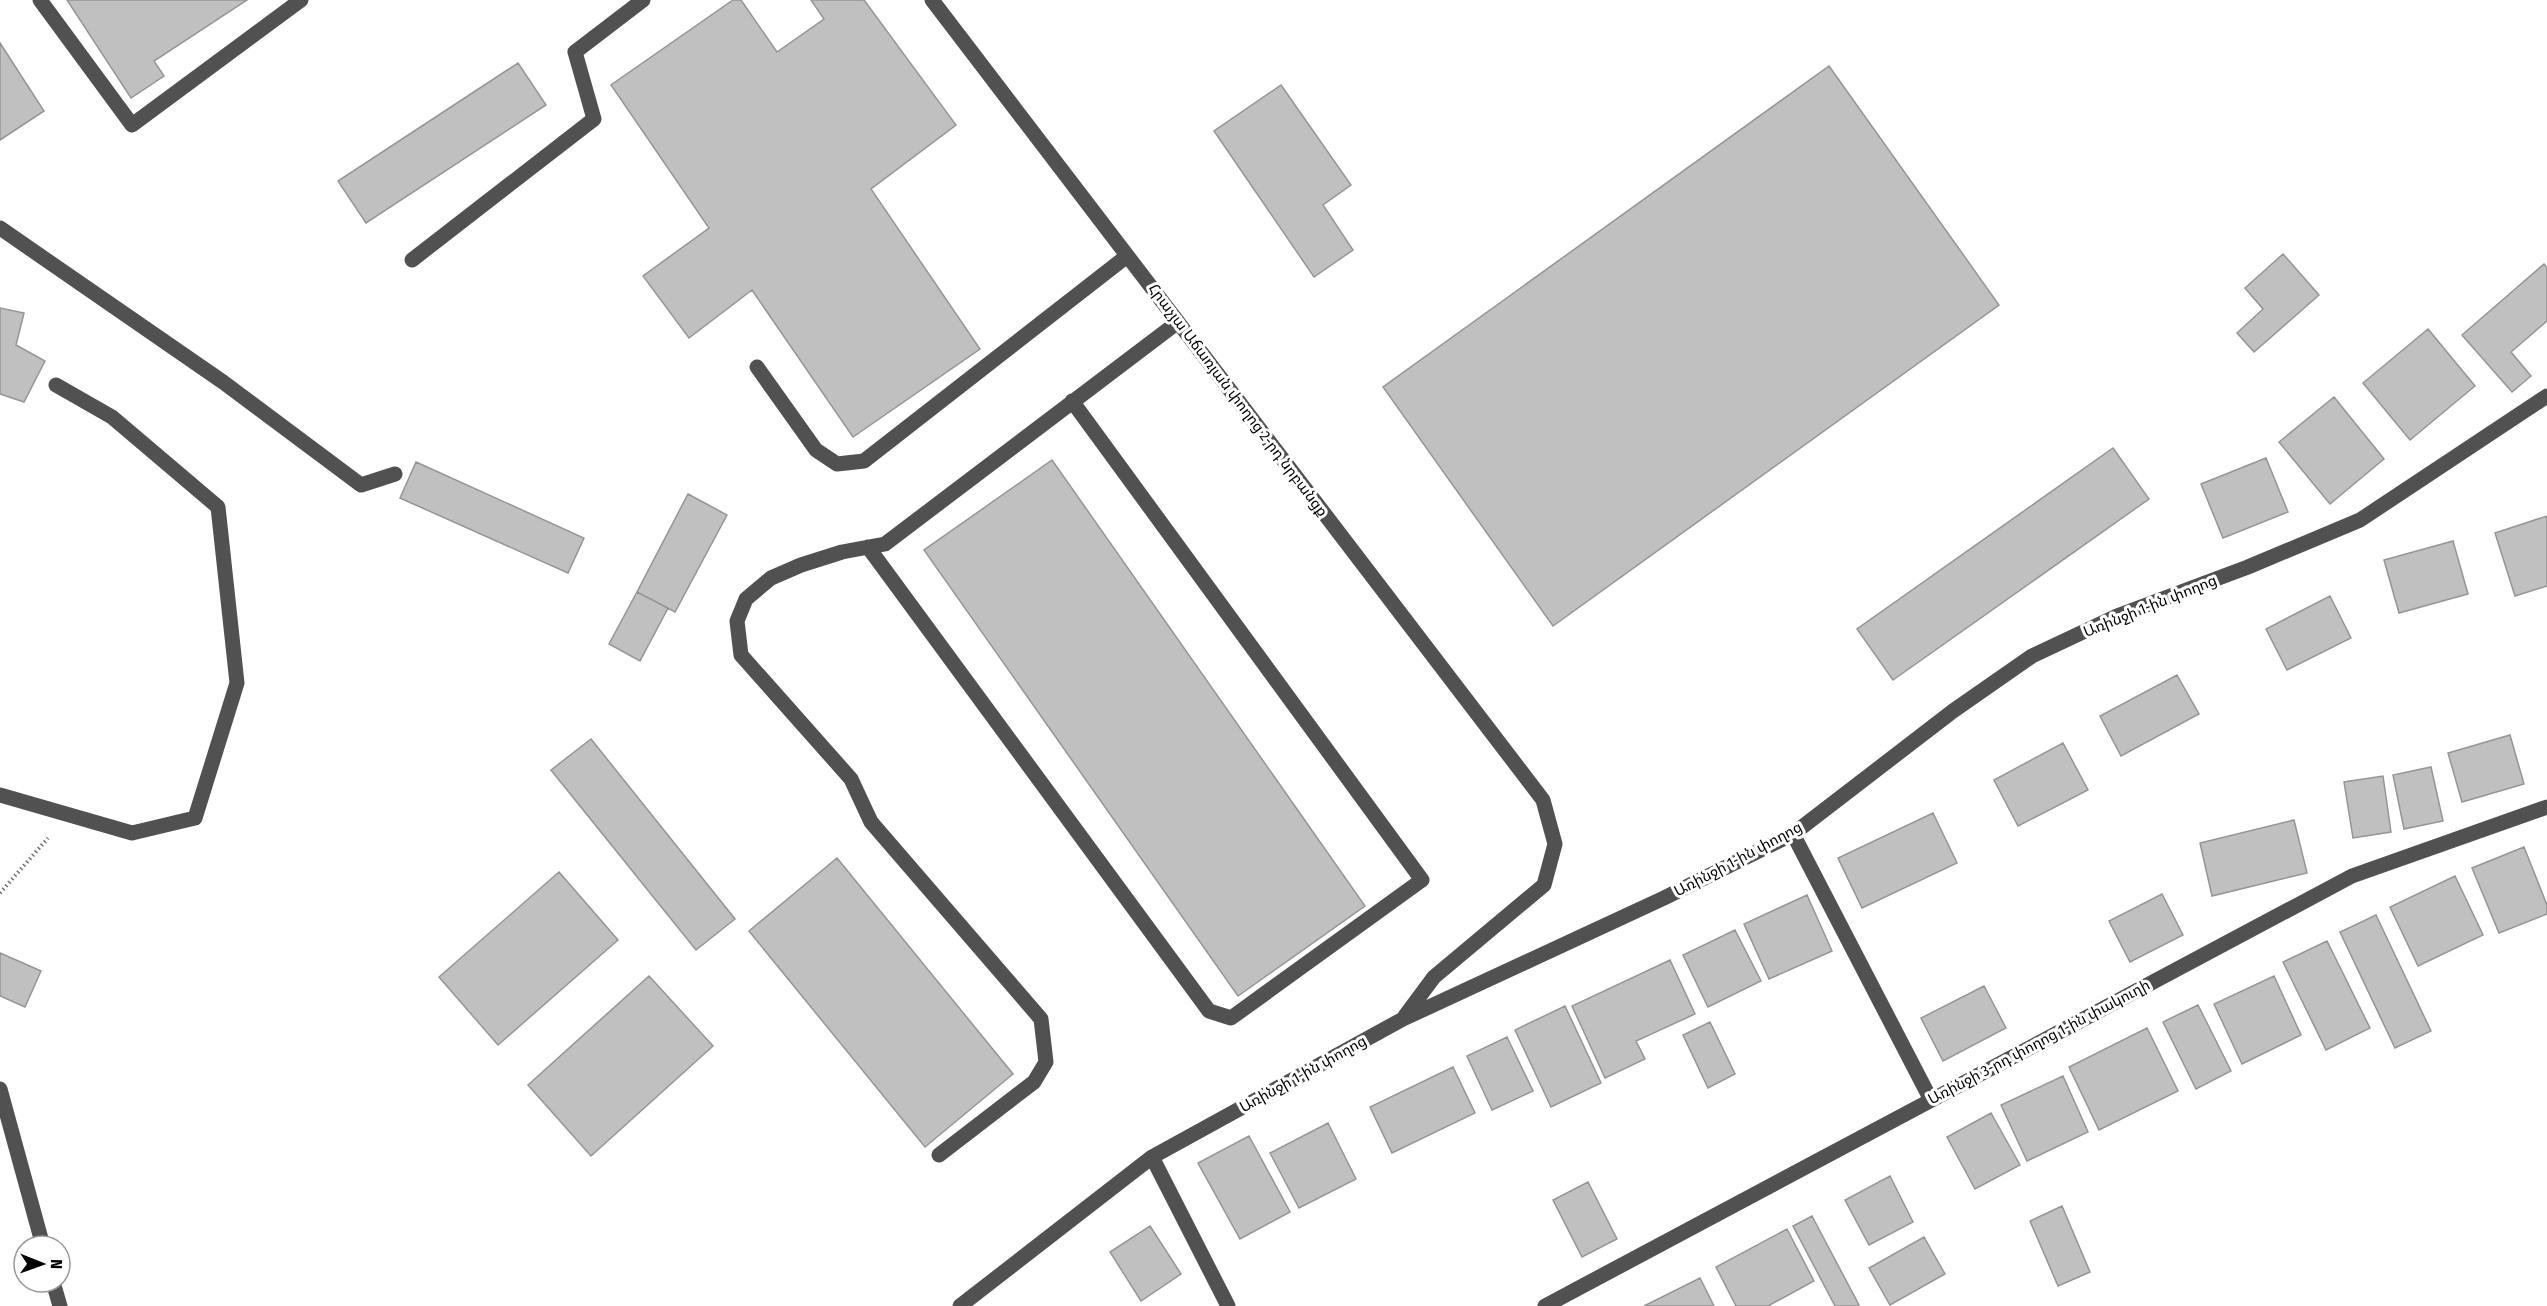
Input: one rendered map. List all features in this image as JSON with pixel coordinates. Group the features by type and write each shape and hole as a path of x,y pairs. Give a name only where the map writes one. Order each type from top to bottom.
{"street":[{"path":"40,0 132,125 301,0"},
{"path":"412,260 594,119 575,52 643,0"},
{"name":"Հրաչյա Աճառյան փողոց 2-րդ նրբանցք","path":"932,0 1543,800 1555,844 1544,885 1434,978 1402,1019"},
{"path":"0,228 223,382 361,485 395,474"},
{"path":"757,368 816,450 837,464 864,461 1127,256"},
{"path":"939,1155 1034,1082 1046,1062 1041,1019 872,822 851,779 741,655 737,621 746,598 771,578 801,565 885,544 1178,322"},
{"path":"0,795 132,833 195,818 237,683 218,507 112,417 57,385"},
{"name":"Առինջի 1-ին փողոց","path":"960,1306 1152,1156 1402,1019 1664,898 1793,834 1953,711 2032,656 2117,616 2248,567 2360,520 2547,396"},
{"path":"868,547 1209,1011 1231,1018 1422,880 1072,401"},
{"name":"Առինջի 3-րդ փողոց 1-ին փակուղի","path":"1554,1304 1930,1100 2352,876 2547,807"},
{"path":"1793,834 1930,1100"},
{"path":"0,1089 40,1234"},
{"path":"1152,1156 1228,1306"}],"path":[{"path":"0,893 68,815"}],"building":[{"path":"67,0 247,0 154,61 164,76 131,98"},
{"path":"733,0 741,0 777,52 824,19 811,0 864,0 956,125 871,189 980,349 853,437 752,290 689,338 643,276 709,228 611,85"},
{"path":"0,43 44,111 0,140"},
{"path":"518,63 546,105 366,223 338,181"},
{"path":"1829,66 1999,305 1553,626 1383,387"},
{"path":"1281,85 1351,185 1323,205 1353,250 1314,277 1214,131"},
{"path":"2283,254 2319,295 2254,352 2237,333 2263,309 2245,288"},
{"path":"2544,264 2547,268 2547,321 2511,352 2531,376 2512,392 2462,335"},
{"path":"0,308 24,313 16,345 45,361 24,402 0,394"},
{"path":"2428,329 2475,386 2410,440 2363,383"},
{"path":"2334,397 2384,459 2330,504 2279,442"},
{"path":"2113,448 2149,499 1893,680 1857,629"},
{"path":"2266,458 2288,512 2223,538 2201,484"},
{"path":"1052,460 1365,906 1238,996 924,550"},
{"path":"416,462 584,538 568,573 400,498"},
{"path":"688,494 727,515 675,612 637,592"},
{"path":"2547,516 2547,586 2515,596 2495,533"},
{"path":"2453,541 2468,594 2399,613 2384,560"},
{"path":"637,592 668,608 640,661 609,644"},
{"path":"2330,596 2351,638 2287,670 2266,629"},
{"path":"2177,675 2199,714 2121,756 2100,716"},
{"path":"2510,735 2524,784 2462,802 2448,753"},
{"path":"591,739 735,919 696,950 551,770"},
{"path":"2063,743 2088,790 2018,826 1994,780"},
{"path":"2431,767 2443,821 2404,829 2393,775"},
{"path":"2383,776 2391,832 2353,838 2344,782"},
{"path":"1933,813 1957,863 1862,908 1838,858"},
{"path":"2294,820 2307,873 2212,896 2200,843"},
{"path":"2524,847 2547,905 2547,914 2499,933 2472,868"},
{"path":"837,858 1013,1074 925,1147 749,931"},
{"path":"559,872 618,940 498,1045 439,977"},
{"path":"2455,876 2483,935 2418,966 2390,907"},
{"path":"2162,894 2183,935 2130,962 2109,921"},
{"path":"1807,895 1832,951 1769,979 1744,924"},
{"path":"2376,915 2431,1031 2395,1048 2340,932"},
{"path":"1735,930 1761,981 1708,1007 1683,955"},
{"path":"2327,941 2370,1028 2326,1050 2283,962"},
{"path":"0,953 41,971 25,1007 0,996"},
{"path":"1670,960 1695,1014 1636,1041 1645,1059 1605,1078 1572,1006"},
{"path":"649,976 713,1046 591,1156 528,1085"},
{"path":"2274,976 2301,1035 2242,1064 2214,1004"},
{"path":"1984,986 2006,1028 1943,1061 1921,1018"},
{"path":"2198,1005 2231,1071 2196,1089 2163,1022"},
{"path":"1565,1006 1601,1083 1551,1107 1515,1030"},
{"path":"1710,1022 1735,1074 1708,1088 1683,1035"},
{"path":"2147,1028 2178,1091 2099,1130 2069,1067"},
{"path":"1507,1037 1533,1091 1492,1110 1467,1056"},
{"path":"1453,1067 1475,1113 1392,1153 1370,1107"},
{"path":"2063,1076 2088,1132 2027,1161 2001,1105"},
{"path":"1991,1113 2020,1165 1975,1189 1947,1137"},
{"path":"1328,1123 1356,1179 1299,1208 1270,1153"},
{"path":"1249,1136 1290,1212 1240,1239 1198,1163"},
{"path":"1890,1176 1913,1222 1869,1245 1845,1200"},
{"path":"1588,1182 1617,1239 1582,1257 1553,1200"},
{"path":"2062,1206 2090,1272 2058,1286 2030,1221"},
{"path":"1812,1216 1859,1305 1835,1306 1793,1226"},
{"path":"1150,1226 1181,1274 1141,1301 1110,1252"},
{"path":"1787,1229 1814,1281 1768,1306 1736,1306 1716,1267"},
{"path":"1924,1237 1945,1274 1890,1305 1869,1268"},
{"path":"1700,1278 1714,1306 1644,1306"}]}
